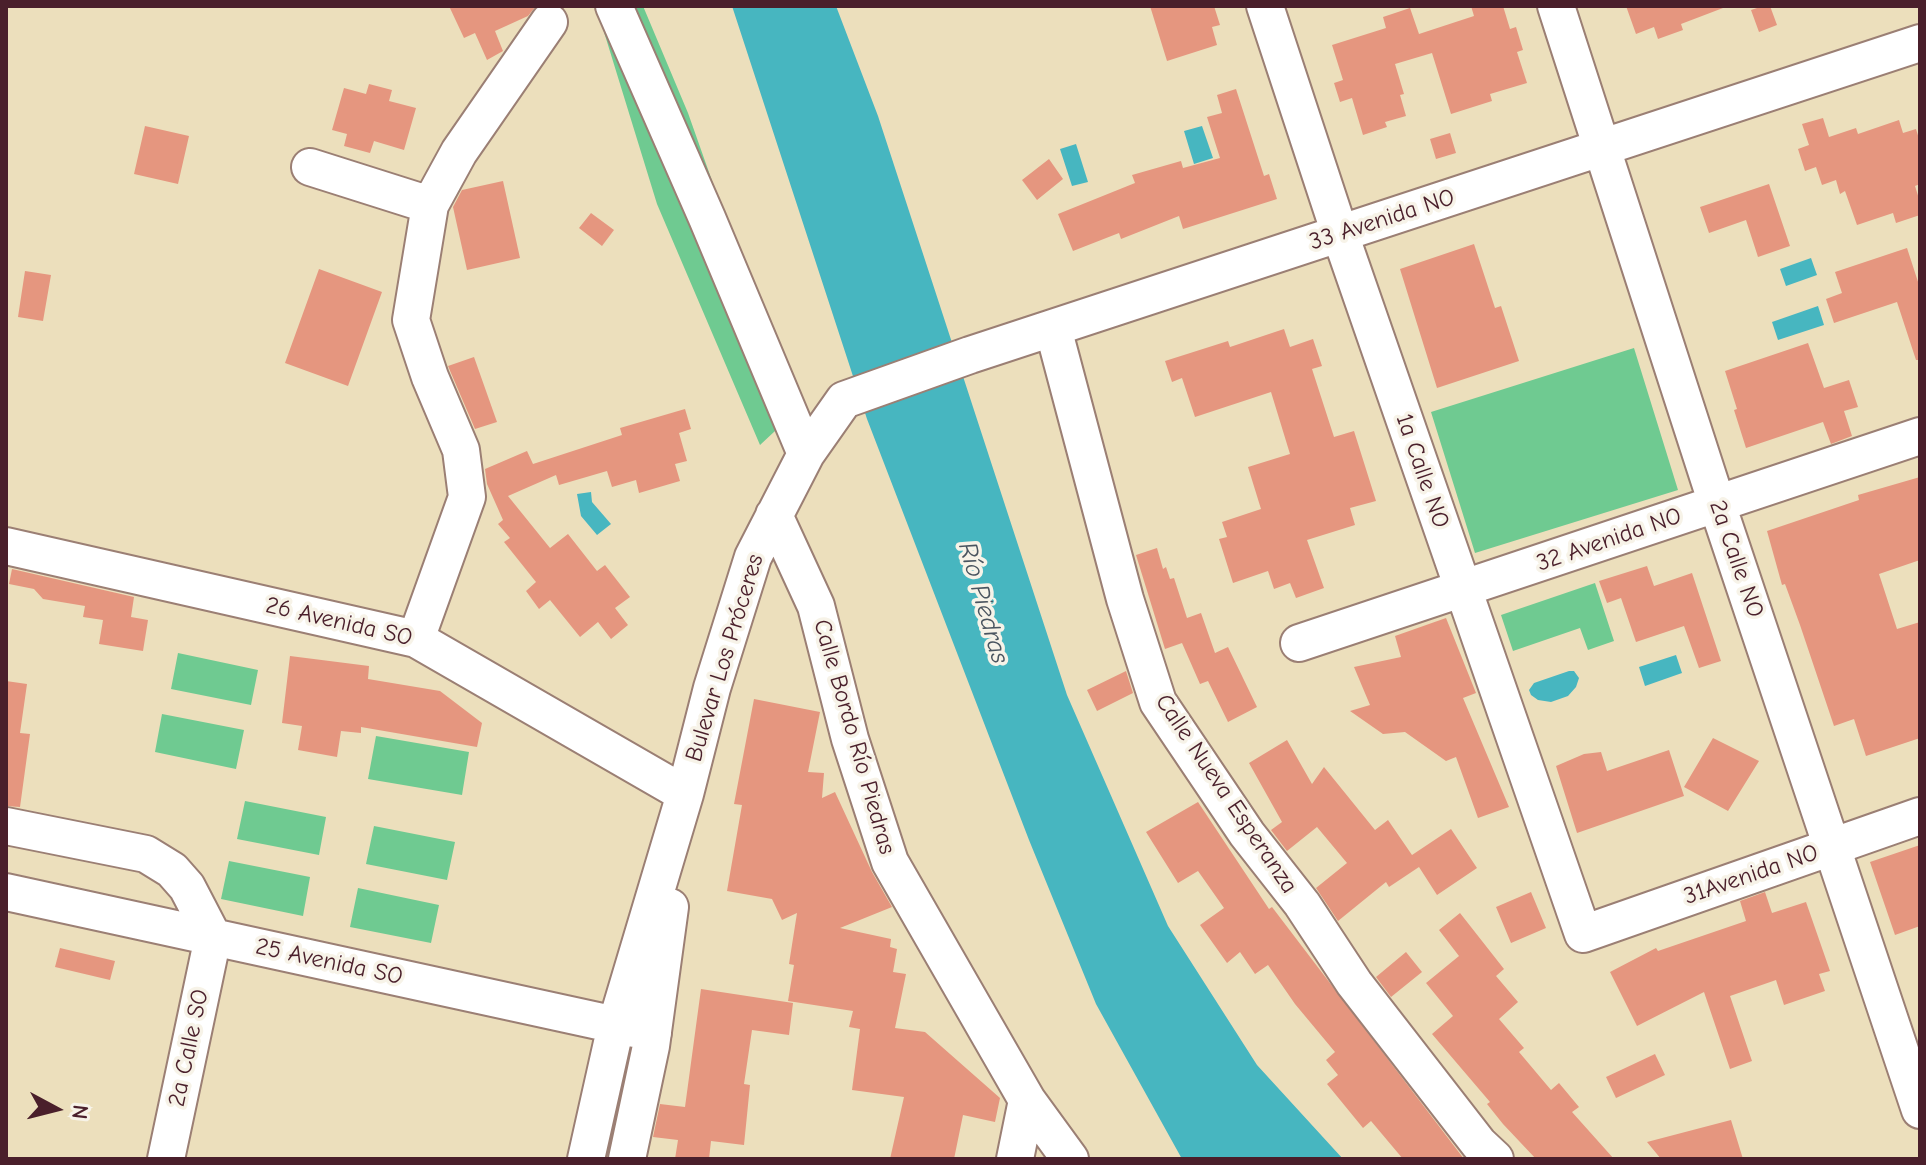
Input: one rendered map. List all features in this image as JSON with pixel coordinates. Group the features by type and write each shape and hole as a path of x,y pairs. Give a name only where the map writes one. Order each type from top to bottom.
{"street":[{"path":"614,6 806,454"},
{"name":"1a Calle NO","path":"1265,6 1340,234 1583,934"},
{"name":"2a Calle NO","path":"1556,6 1717,504 1920,1110"},
{"path":"416,639 467,497 461,450 430,377 411,320 430,205 459,152 549,22"},
{"name":"33 Avenida NO","path":"844,400 970,355 1920,43"},
{"path":"310,167 430,205"},
{"name":"Calle Nueva Esperanza","path":"1053,328 1125,599 1158,702 1247,834 1302,904 1354,983 1479,1144 1495,1159"},
{"name":"Bulevar Los Próceres","path":"586,1159 616,1025 685,794 712,688 753,557 806,454 844,400"},
{"name":"32 Avenida NO","path":"1299,643 1920,436"},
{"name":"Calle Bordo Río Piedras","path":"774,515 816,606 850,739 890,862 1027,1100 1070,1159"},
{"name":"26 Avenida SO","path":"6,546 416,639 685,794"},
{"name":"Bulevar Los Próceres","path":"627,1159 653,1033 685,794"},
{"name":"31Avenida NO","path":"1583,934 1920,816"},
{"path":"6,826 146,854 172,870 187,887 213,937"},
{"name":"25 Avenida SO","path":"6,892 653,1033"},
{"name":"2a Calle SO","path":"166,1159 213,937"},
{"path":"1015,1159 1027,1100"}],"green space":[{"path":"596,6 643,6 688,113 728,226 804,404 760,445 657,204"},
{"path":"1634,348 1678,490 1475,553 1431,412"},
{"path":"1595,583 1614,641 1588,650 1580,628 1513,651 1501,615"},
{"path":"178,653 258,670 251,705 171,689"},
{"path":"162,714 244,730 236,769 155,752"},
{"path":"376,736 469,752 462,795 368,779"},
{"path":"245,801 326,817 319,855 237,839"},
{"path":"374,826 455,842 447,880 366,864"},
{"path":"229,861 310,877 303,916 221,899"},
{"path":"358,888 439,905 431,943 350,927"}],"water":[{"name":"Río Piedras","path":"732,6 836,6 878,116 1067,695 1168,926 1257,1065 1343,1159 1182,1159 1096,1004 1029,840 867,419"},
{"path":"1202,126 1213,158 1194,164 1184,131"},
{"path":"1076,144 1088,182 1072,186 1060,149"},
{"path":"1811,258 1817,275 1786,286 1780,269"},
{"path":"1818,306 1824,325 1778,340 1772,322"},
{"path":"591,492 592,502 611,524 597,535 581,516 577,494"},
{"path":"1676,655 1682,673 1645,686 1639,667"},
{"path":"1574,671 1579,678 1568,696 1551,702 1538,700 1531,695 1529,690 1534,683"}],"building":[{"path":"449,6 536,6 528,16 495,31 503,51 487,60 475,33 464,38"},
{"path":"1150,6 1214,6 1220,25 1212,27 1217,45 1167,61"},
{"path":"1471,6 1503,6 1510,29 1516,27 1523,50 1517,52 1527,83 1490,94 1492,101 1451,114 1432,53 1395,64 1404,94 1400,95 1406,116 1385,122 1387,127 1363,135 1352,98 1340,102 1334,83 1343,80 1332,45 1386,28 1383,17 1410,8 1419,34 1474,16"},
{"path":"1626,6 1723,8 1681,24 1683,30 1658,39 1654,27 1636,34"},
{"path":"1770,6 1777,25 1759,32 1751,10"},
{"path":"369,84 392,90 389,101 416,108 404,150 374,141 370,153 344,146 347,134 332,130 344,88 366,94"},
{"path":"1236,89 1264,176 1269,174 1277,199 1183,229 1179,216 1121,239 1119,233 1073,251 1058,214 1135,183 1132,175 1181,161 1183,168 1220,158 1207,117 1222,113 1217,95"},
{"path":"1823,118 1829,137 1856,128 1858,134 1899,120 1903,133 1916,129 1920,142 1920,184 1915,186 1920,215 1896,223 1893,213 1857,225 1845,191 1840,194 1836,180 1822,185 1816,167 1805,171 1798,149 1809,145 1802,124"},
{"path":"145,126 189,136 178,184 134,174"},
{"path":"1450,133 1456,153 1436,159 1430,139"},
{"path":"1049,159 1063,179 1037,200 1022,180"},
{"path":"503,181 520,258 467,270 453,207 462,190"},
{"path":"1769,184 1790,246 1758,257 1746,220 1709,233 1700,207"},
{"path":"591,213 614,230 602,246 579,228"},
{"path":"1474,244 1495,308 1501,306 1519,361 1437,388 1400,269"},
{"path":"1907,248 1920,288 1920,360 1916,360 1897,302 1834,323 1826,299 1842,293 1835,272"},
{"path":"319,269 382,292 348,386 285,363"},
{"path":"25,271 51,275 43,321 18,317"},
{"path":"1284,329 1290,347 1313,339 1322,366 1312,369 1334,437 1354,431 1376,501 1350,508 1355,525 1307,540 1324,588 1296,598 1290,583 1274,589 1268,571 1233,583 1219,539 1227,537 1222,522 1261,509 1248,467 1290,454 1271,392 1195,417 1182,378 1172,382 1165,361 1228,341 1230,347"},
{"path":"1808,343 1824,388 1849,380 1858,407 1844,411 1852,436 1831,444 1823,422 1746,448 1725,371"},
{"path":"474,357 497,422 475,429 448,366"},
{"path":"685,409 691,429 679,433 687,461 675,464 680,481 639,493 636,480 612,487 607,471 559,485 556,475 508,496 550,548 568,534 597,571 605,565 630,597 615,608 628,625 611,639 598,622 580,637 550,600 539,609 526,591 536,582 504,542 510,538 498,524 503,520 487,484 485,469 527,451 533,464 622,435 620,428"},
{"path":"1920,477 1920,560 1879,574 1897,629 1920,622 1920,738 1866,756 1854,719 1834,726 1785,584 1782,585 1767,531 1859,500 1858,495"},
{"path":"1157,548 1163,569 1166,567 1170,579 1174,578 1187,618 1201,613 1215,653 1228,647 1257,707 1228,722 1208,681 1200,684 1182,643 1165,649 1136,555"},
{"path":"1647,566 1654,586 1692,573 1721,661 1699,668 1684,626 1636,642 1621,598 1607,603 1599,581"},
{"path":"12,569 134,597 131,617 148,620 143,651 99,644 103,620 83,617 85,606 43,599 34,589 9,584"},
{"path":"1446,618 1476,693 1463,698 1509,807 1478,818 1456,757 1446,761 1405,732 1383,734 1350,711 1370,705 1354,667 1401,657 1395,636"},
{"path":"290,656 369,666 368,679 440,691 482,723 477,747 361,727 361,733 341,731 337,757 298,750 302,726 282,723"},
{"path":"1126,671 1133,693 1097,711 1087,690"},
{"path":"6,681 27,684 20,733 30,734 20,807 6,806"},
{"path":"754,699 820,712 808,772 824,773 822,798 835,792 892,907 840,928 891,939 890,947 897,949 893,972 906,974 895,1028 925,1032 1000,1098 995,1122 963,1115 954,1159 890,1159 904,1097 852,1090 860,1029 849,1027 853,1011 788,1001 794,965 789,964 797,913 782,920 772,899 727,891 742,805 734,804"},
{"path":"1713,738 1759,761 1728,811 1684,787"},
{"path":"1287,740 1312,784 1324,767 1375,830 1388,820 1412,855 1451,829 1477,868 1437,895 1419,867 1389,887 1386,882 1338,921 1316,888 1347,863 1317,827 1287,851 1271,830 1282,822 1249,763"},
{"path":"1669,750 1684,796 1577,833 1556,766 1584,754 1601,752 1607,771"},
{"path":"1198,802 1269,909 1272,907 1464,1159 1403,1159 1371,1121 1363,1128 1327,1084 1338,1075 1326,1060 1335,1052 1295,1004 1268,965 1255,974 1240,952 1227,963 1200,925 1224,908 1198,871 1178,883 1146,832"},
{"path":"1920,845 1920,926 1895,935 1870,862"},
{"path":"1531,892 1546,928 1511,943 1496,907"},
{"path":"1765,892 1772,913 1806,902 1830,971 1819,974 1825,991 1784,1005 1776,980 1730,996 1752,1061 1730,1069 1704,992 1637,1026 1610,972 1656,948 1658,951 1746,921 1740,901"},
{"path":"1460,913 1504,969 1496,976 1518,1002 1499,1019 1524,1048 1519,1052 1551,1090 1559,1083 1579,1107 1572,1112 1614,1159 1536,1159 1503,1124 1487,1104 1490,1102 1432,1034 1453,1016 1426,983 1459,956 1439,930"},
{"path":"60,948 115,961 110,980 55,967"},
{"path":"1406,952 1422,972 1391,997 1376,977"},
{"path":"701,989 793,1003 789,1035 752,1030 744,1084 750,1085 744,1145 711,1141 709,1159 675,1159 678,1140 653,1137 660,1104 685,1107"},
{"path":"1655,1054 1665,1075 1616,1098 1606,1077"},
{"path":"1731,1120 1743,1159 1661,1159 1647,1142"}]}
